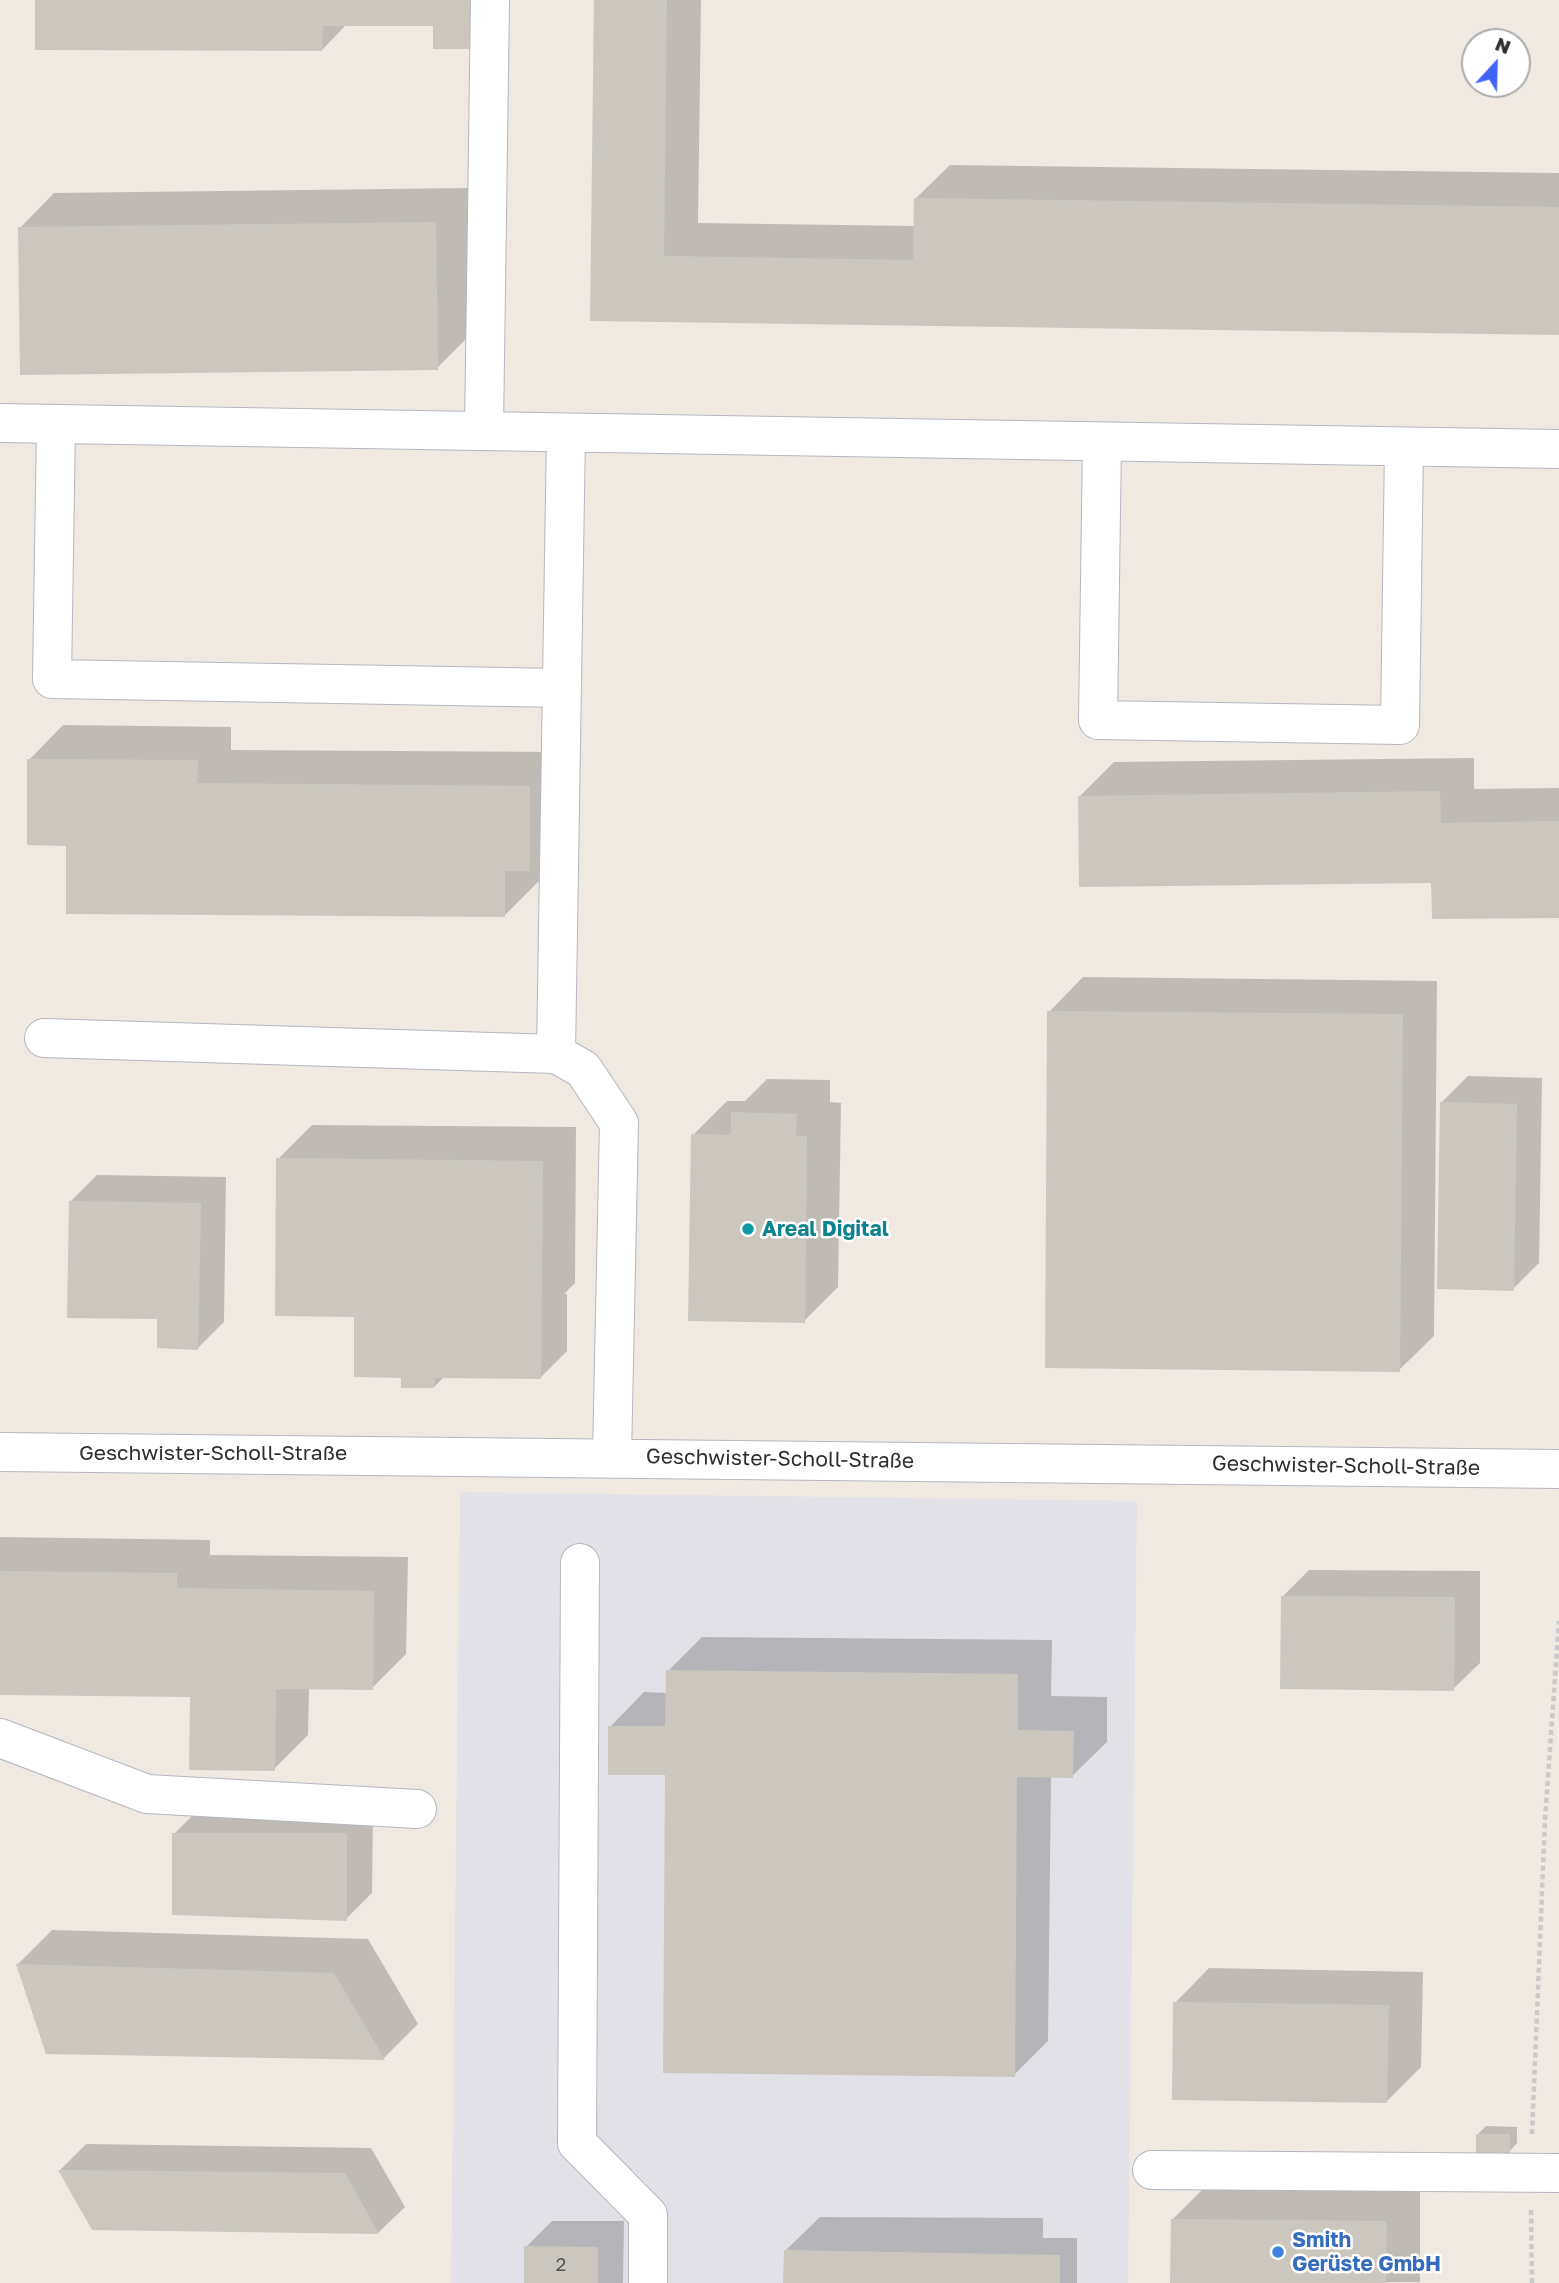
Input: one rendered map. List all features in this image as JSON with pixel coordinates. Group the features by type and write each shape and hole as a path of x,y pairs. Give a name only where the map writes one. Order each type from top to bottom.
{"street":[{"path":"484,431 490,0"},
{"path":"0,424 1559,449"},
{"path":"56,424 52,679 562,688"},
{"path":"556,1054 566,433"},
{"path":"1102,442 1098,720 1153,721 1400,725 1404,447"},
{"path":"44,1038 556,1054 583,1069 619,1123 612,1457"},
{"name":"Geschwister-Scholl-Straße","path":"0,1452 1559,1469"},
{"path":"580,1563 577,2143 648,2215 648,2283"},
{"path":"0,1738 147,1794 417,1809"},
{"path":"1152,2170 1545,2172"}],"path":[{"path":"1532,2283 1545,2172 1545,1820 1559,1622"}],"shaded area":[{"path":"460,1492 1137,1501 1128,2283 451,2283"}],"building":[{"path":"35,0 477,0 477,49 433,49 433,26 323,26 322,51 35,50"},
{"path":"594,0 667,0 664,256 913,260 914,198 1559,207 1559,335 590,321"},
{"path":"436,222 438,370 20,375 18,227"},
{"path":"27,759 198,760 197,783 530,786 530,871 505,871 505,917 66,914 66,846 27,845"},
{"path":"1440,791 1441,823 1559,821 1559,918 1432,919 1431,883 1079,887 1078,796"},
{"path":"1047,1011 1403,1014 1400,1372 1045,1368"},
{"path":"1440,1102 1517,1104 1514,1291 1437,1289"},
{"name":"Areal Digital","path":"731,1112 797,1114 796,1136 807,1136 805,1323 688,1321 691,1134 731,1135"},
{"path":"276,1158 543,1161 541,1379 435,1378 434,1388 401,1388 401,1378 354,1377 354,1317 275,1316"},
{"path":"69,1201 201,1203 198,1350 157,1348 157,1319 67,1318"},
{"path":"0,1571 177,1573 177,1588 374,1591 373,1690 276,1689 275,1771 189,1770 190,1697 0,1695"},
{"path":"1281,1596 1455,1597 1454,1691 1280,1689"},
{"path":"666,1670 1018,1674 1018,1730 1074,1731 1073,1778 1017,1777 1015,2077 663,2073 665,1775 608,1775 608,1726 665,1726"},
{"path":"172,1833 347,1833 347,1921 172,1915"},
{"path":"16,1964 334,1973 385,2060 46,2054"},
{"path":"1173,2002 1389,2005 1387,2103 1172,2100"},
{"path":"1476,2134 1510,2134 1510,2154 1476,2153"},
{"path":"58,2170 345,2173 379,2234 92,2230"},
{"name":"Smith Gerüste GmbH","path":"1171,2219 1387,2221 1386,2283 1170,2283"},
{"path":"524,2246 598,2247 598,2283 524,2283"},
{"path":"784,2250 1060,2255 1060,2283 783,2283"}],"place":[{"name":"Areal Digital","path":"748,1229"},
{"name":"Smith Gerüste GmbH","path":"1278,2252"}]}
